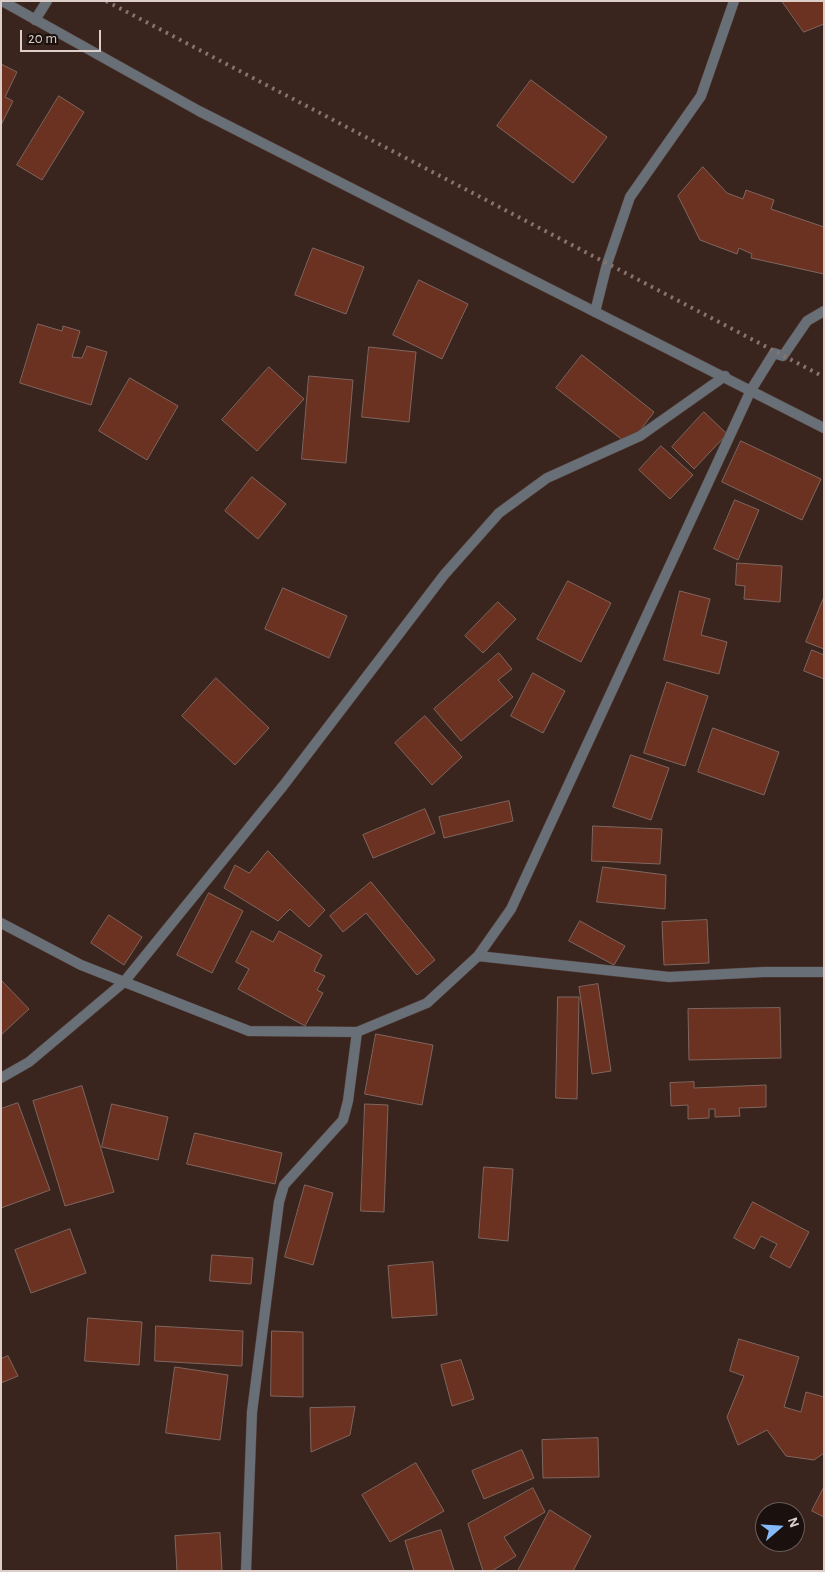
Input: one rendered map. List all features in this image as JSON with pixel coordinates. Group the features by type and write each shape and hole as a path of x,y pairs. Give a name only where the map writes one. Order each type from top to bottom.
{"street":[{"path":"2,1 199,111 725,376 824,428"},
{"path":"35,20 47,1"},
{"path":"595,312 607,264 630,197 701,96 734,1"},
{"path":"1,923 81,964 249,1031 356,1032 427,1003 478,956 511,908 751,390 774,353 783,356 807,321 824,311"},
{"path":"1,1078 29,1062 124,982 277,793 444,574 499,513 547,478 640,436 725,376"},
{"path":"478,956 669,977 764,972 824,972"},
{"path":"246,1571 252,1412 279,1202 284,1185 343,1120 348,1100 356,1032"}],"building":[{"path":"782,1 824,1 824,24 804,32"},
{"path":"1,64 17,72 5,97 13,101 1,125"},
{"path":"531,80 607,137 573,183 497,126"},
{"path":"59,96 84,112 42,180 17,165"},
{"path":"703,167 727,193 743,199 746,190 774,200 771,209 824,227 824,274 751,258 752,254 739,248 737,254 700,240 678,196"},
{"path":"313,248 364,267 346,314 295,295"},
{"path":"419,280 468,304 442,359 393,335"},
{"path":"38,324 62,331 63,326 80,331 72,357 82,358 87,346 107,352 91,405 20,383"},
{"path":"369,347 416,352 409,422 362,417"},
{"path":"582,355 654,412 629,445 556,388"},
{"path":"269,367 304,399 257,451 222,420"},
{"path":"309,376 353,380 346,463 302,459"},
{"path":"130,378 178,406 147,460 99,431"},
{"path":"704,412 727,434 694,469 672,447"},
{"path":"741,441 821,479 802,520 722,482"},
{"path":"661,446 693,475 670,499 639,470"},
{"path":"252,477 286,504 258,539 225,511"},
{"path":"735,500 759,510 738,560 714,549"},
{"path":"737,563 782,566 780,602 744,599 745,586 736,585"},
{"path":"568,581 611,603 581,662 537,639"},
{"path":"283,588 347,616 329,658 265,629"},
{"path":"680,591 710,599 701,635 727,642 719,674 664,660"},
{"path":"824,597 824,649 806,642"},
{"path":"498,602 516,619 483,653 465,636"},
{"path":"812,650 824,655 824,679 804,671"},
{"path":"499,653 512,669 498,680 513,697 461,741 434,709"},
{"path":"533,673 565,691 543,733 511,716"},
{"path":"216,678 269,728 235,765 182,716"},
{"path":"667,682 708,696 685,766 644,753"},
{"path":"425,716 462,757 432,785 395,743"},
{"path":"713,728 779,752 764,795 698,772"},
{"path":"631,755 669,768 651,820 613,807"},
{"path":"509,801 513,821 444,838 439,817"},
{"path":"425,809 435,833 373,858 363,835"},
{"path":"593,826 662,829 660,864 592,861"},
{"path":"268,851 325,910 309,927 290,909 278,921 224,888 235,865 249,873"},
{"path":"603,867 666,875 665,909 597,902"},
{"path":"371,882 435,960 417,975 366,913 343,932 330,916"},
{"path":"209,893 243,911 212,973 177,955"},
{"path":"109,915 142,937 124,965 91,943"},
{"path":"707,920 709,963 664,965 662,922"},
{"path":"580,921 625,946 614,965 569,941"},
{"path":"252,931 273,942 279,931 322,955 314,971 325,976 317,990 323,993 305,1026 238,989 249,969 236,962"},
{"path":"1,980 29,1009 1,1035"},
{"path":"598,984 611,1071 592,1074 579,987"},
{"path":"558,997 579,997 577,1099 556,1098"},
{"path":"780,1008 781,1058 689,1060 688,1009"},
{"path":"376,1034 433,1045 422,1105 365,1094"},
{"path":"694,1082 694,1088 766,1085 766,1107 739,1108 740,1116 715,1117 715,1109 709,1109 709,1118 688,1119 688,1105 671,1106 670,1083"},
{"path":"82,1086 114,1192 65,1206 33,1101"},
{"path":"18,1103 50,1190 1,1208 1,1109"},
{"path":"112,1104 168,1117 158,1160 102,1147"},
{"path":"365,1104 388,1105 384,1212 361,1211"},
{"path":"195,1133 282,1153 275,1184 187,1164"},
{"path":"484,1167 513,1169 508,1241 479,1238"},
{"path":"305,1185 333,1193 313,1265 285,1257"},
{"path":"753,1202 809,1232 790,1268 770,1257 777,1244 761,1236 754,1249 734,1238"},
{"path":"70,1229 86,1273 31,1293 15,1250"},
{"path":"212,1255 253,1258 251,1284 210,1281"},
{"path":"433,1262 437,1315 392,1318 388,1266"},
{"path":"88,1318 142,1322 139,1365 85,1361"},
{"path":"156,1326 243,1331 242,1366 155,1361"},
{"path":"272,1331 303,1332 303,1397 271,1396"},
{"path":"739,1339 799,1357 784,1407 801,1412 806,1392 824,1397 824,1453 814,1460 786,1456 767,1430 738,1445 727,1417 744,1376 730,1371"},
{"path":"8,1356 18,1376 1,1383 1,1359"},
{"path":"461,1360 474,1399 452,1406 441,1365"},
{"path":"175,1367 228,1375 220,1440 166,1433"},
{"path":"355,1407 350,1435 311,1452 310,1408"},
{"path":"598,1438 599,1477 543,1478 542,1440"},
{"path":"522,1450 534,1478 484,1499 472,1471"},
{"path":"416,1463 444,1511 390,1542 362,1495"},
{"path":"824,1487 824,1517 812,1511"},
{"path":"533,1488 545,1512 504,1537 516,1556 492,1571 483,1571 468,1524"},
{"path":"550,1510 591,1536 573,1571 518,1571"},
{"path":"441,1530 454,1571 414,1571 405,1541"},
{"path":"220,1533 222,1571 177,1571 175,1536"}],"railway":[{"path":"106,1 824,377"}]}
